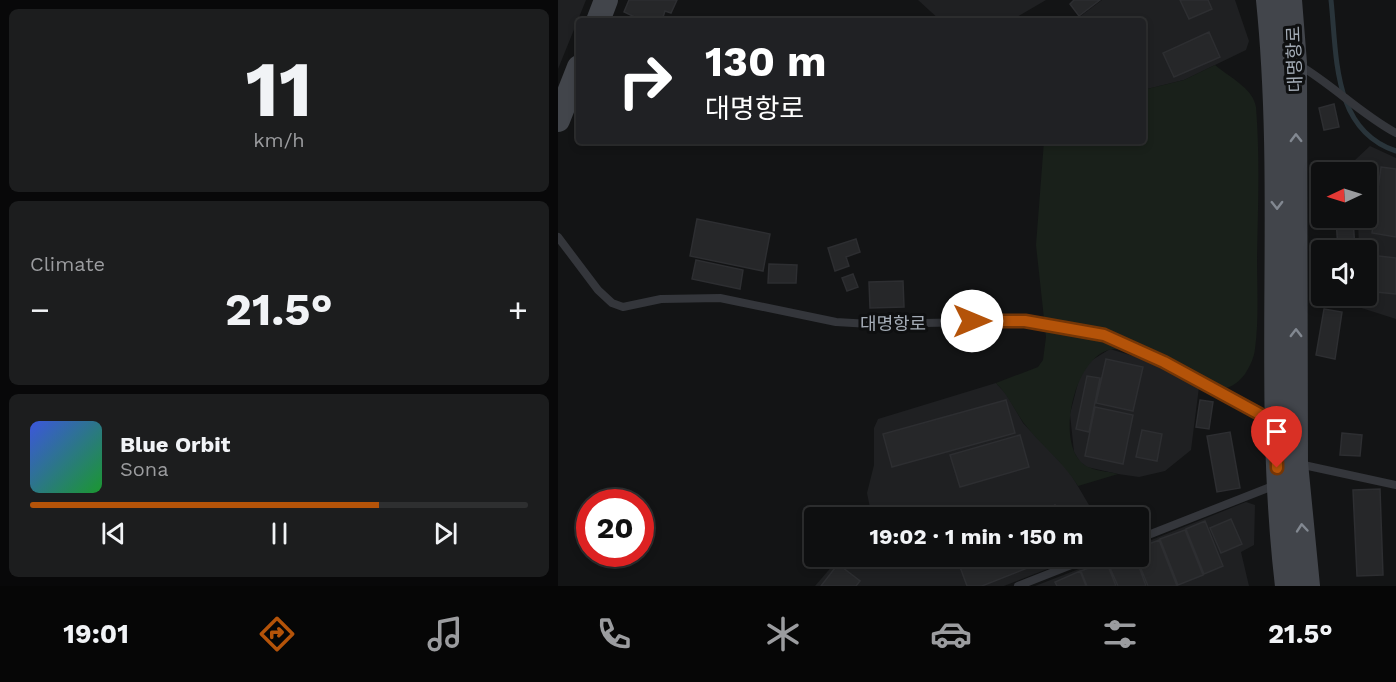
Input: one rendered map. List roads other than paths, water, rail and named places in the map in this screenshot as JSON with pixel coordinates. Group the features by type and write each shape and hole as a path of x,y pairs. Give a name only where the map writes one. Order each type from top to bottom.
{"main road":[{"path":"599,18 606,0"},
{"path":"1255,0 1273,47"},
{"name":"대명항로","path":"1268,0 1273,47 1278,235 1276,423 1278,484 1287,586"},
{"name":"대명항로","path":"1290,0 1295,63 1296,463 1308,586"},
{"path":"558,120 576,75"}],"lane":[{"path":"1295,63 1353,101 1378,124 1396,133"},
{"name":"대명항로","path":"558,237 598,290 612,303 623,307 661,299 712,298 836,322 870,324 1025,321 1080,330 1125,343 1276,423"},
{"path":"1296,463 1396,485"},
{"path":"1149,535 1278,484"},
{"path":"1018,586 1066,567"}],"waterway":[{"path":"1331,0 1337,66 1349,108 1360,126 1375,141 1396,151"}]}
